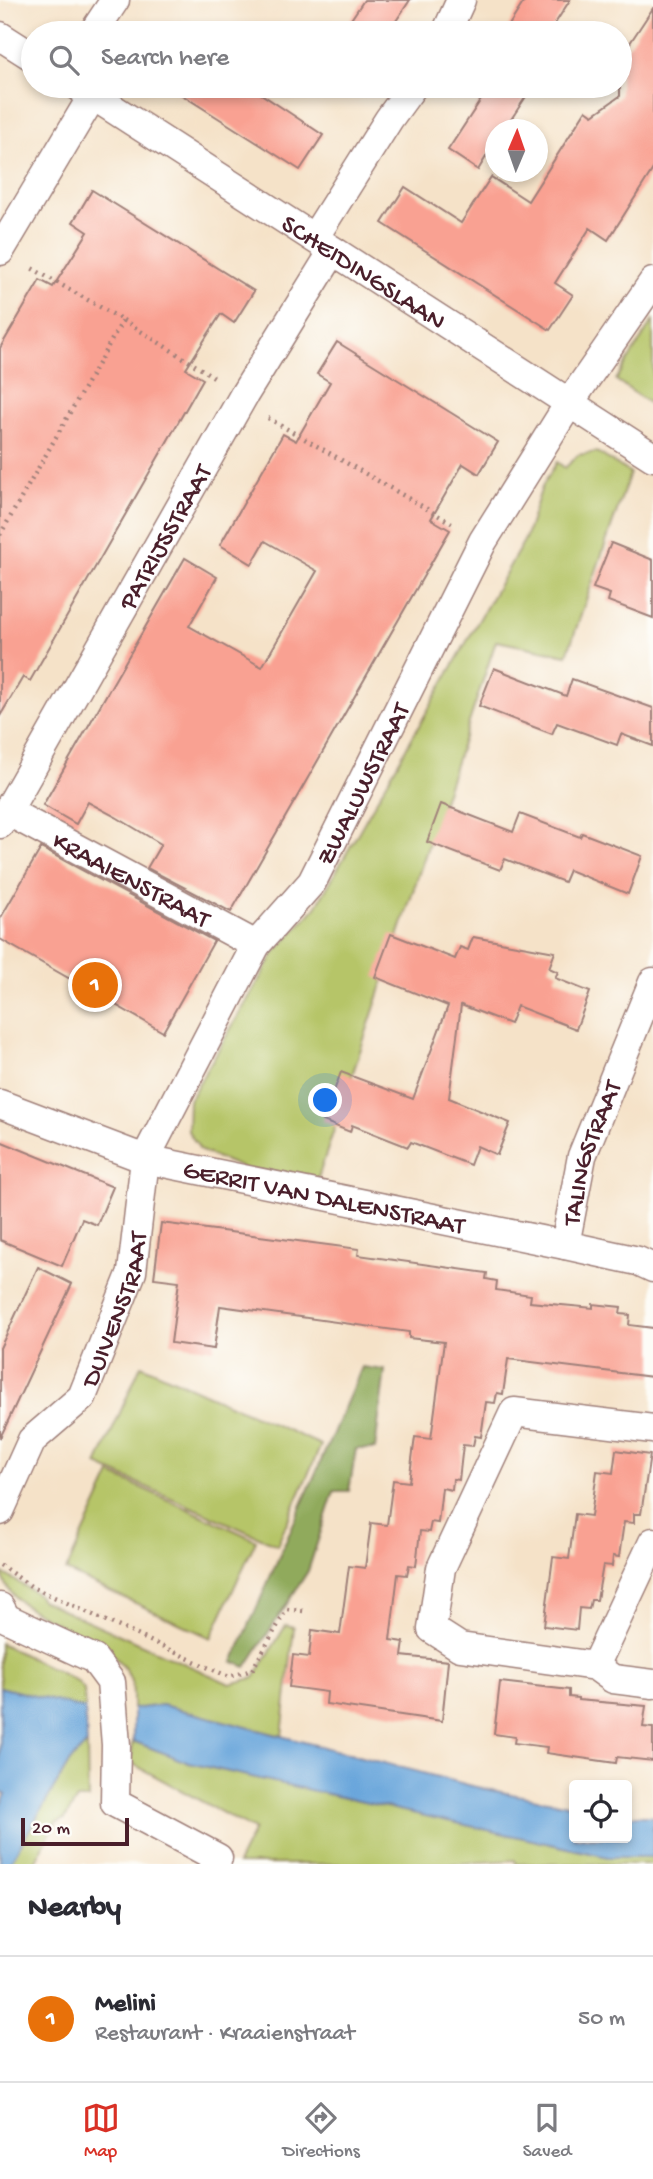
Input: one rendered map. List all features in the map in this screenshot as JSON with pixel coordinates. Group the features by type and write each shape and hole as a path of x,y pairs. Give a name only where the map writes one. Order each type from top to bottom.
{"street":[{"path":"101,21 115,0"},
{"path":"451,21 461,0"},
{"path":"0,36 21,49"},
{"path":"0,250 81,98"},
{"name":"SCHEIDINGSLAAN","path":"96,98 653,457"},
{"name":"PATRIJSSTRAAT","path":"4,818 242,399 389,119 404,98"},
{"name":"ZWALUWSTRAAT","path":"145,1159 256,945 312,882 483,541 570,402 653,282"},
{"name":"KRAAIENSTRAAT","path":"4,818 256,945"},
{"name":"TALINGSTRAAT","path":"565,1245 582,1156 653,982"},
{"name":"GERRIT VAN DALENSTRAAT","path":"0,1104 145,1159 565,1245 638,1261 653,1268"},
{"name":"DUIVENSTRAAT","path":"0,1511 32,1440 82,1397 132,1272 145,1159"},
{"path":"653,1429 514,1412 441,1568 432,1629 460,1647 595,1666 613,1679 653,1684"},
{"path":"595,1666 653,1542"},
{"path":"0,1607 6,1618 94,1659 111,1682 116,1745 115,1803 218,1858 214,1864"}],"path":[{"path":"0,250 123,320 242,399 483,541"},
{"path":"0,535 123,320"},
{"path":"0,1565 32,1587 229,1677 252,1671 287,1609 304,1611"}],"green space":[{"path":"653,320 653,406 616,380"},
{"path":"597,452 630,473 567,655 496,641 317,1181 245,1169 201,1151 188,1131 189,1100 276,951 316,907 525,539 542,487 557,462 565,468 578,455"},
{"path":"141,1365 321,1445 277,1545 97,1465"},
{"path":"362,1367 385,1370 375,1449 356,1449 349,1491 334,1491 308,1571 246,1667 233,1662"},
{"path":"111,1474 256,1540 211,1638 66,1571"},
{"path":"3,1573 37,1594 41,1600 230,1684 254,1678 286,1625 294,1627 282,1736 162,1705 133,1709 131,1680 117,1659 100,1646 21,1602 9,1589"},
{"path":"0,1643 77,1681 84,1690 85,1709 0,1687"},
{"path":"133,1741 189,1763 608,1857 653,1857 653,1864 516,1864 515,1860 449,1864 237,1864 254,1830 131,1763"},
{"path":"87,1744 88,1799 77,1799 65,1819 56,1822 34,1864 9,1864 70,1761"}],"water":[{"path":"0,1687 85,1709 87,1744 70,1761 9,1864 0,1864 0,1805 6,1794 0,1791"},
{"path":"162,1705 480,1788 569,1805 569,1843 632,1843 632,1816 653,1816 653,1857 608,1857 189,1763 133,1741 133,1709"}],"building":[{"path":"364,0 410,0 396,21 350,21"},
{"path":"525,0 570,0 557,21 512,21"},
{"path":"653,8 653,169 608,240 590,228 555,283 573,295 550,330 382,223 405,187 461,223 488,182 499,182 528,201 540,182 548,182 548,170 586,110 593,115 617,98 632,98 632,40"},
{"path":"187,98 267,98 323,135 300,170"},
{"path":"482,98 525,98 511,119 485,119 485,158 478,170 448,150"},
{"path":"92,190 254,291 234,323 221,314 186,369 203,379 30,681 23,677 0,716 0,348 40,280 53,287 88,232 73,222"},
{"path":"337,342 498,442 479,474 463,464 431,519 450,530 231,912 147,868 161,844 116,817 88,802 76,824 43,805 185,558 217,577 189,626 262,667 317,571 265,541 252,564 220,545 283,434 296,441 330,382 317,374"},
{"path":"611,543 653,560 653,618 608,601 610,594 593,588"},
{"path":"494,668 566,696 572,679 653,708 653,746 621,734 617,745 557,723 552,734 479,706"},
{"path":"441,804 513,832 520,814 580,837 582,833 642,856 628,894 569,870 564,882 505,859 500,870 427,842"},
{"path":"41,848 214,941 163,1032 0,939 0,919"},
{"path":"391,934 455,959 460,947 468,950 473,937 555,952 549,968 558,972 555,978 590,992 576,1029 517,1006 510,1024 461,1005 449,1098 510,1123 497,1155 477,1146 470,1165 411,1142 408,1147 352,1125 350,1132 323,1121 341,1072 413,1099 448,1006 375,977"},
{"path":"0,1141 113,1187 97,1225 82,1219 62,1266 0,1240"},
{"path":"161,1223 359,1249 358,1255 487,1273 486,1279 497,1281 496,1290 531,1295 530,1302 593,1308 593,1304 621,1307 620,1314 630,1315 629,1325 653,1328 653,1377 508,1359 503,1394 497,1393 495,1403 486,1402 481,1437 475,1436 473,1446 463,1445 459,1480 453,1479 452,1490 442,1488 438,1523 431,1522 429,1532 420,1531 416,1566 409,1565 407,1575 398,1574 390,1640 404,1642 402,1656 448,1661 442,1721 326,1704 327,1692 289,1687 293,1655 309,1657 312,1630 340,1634 349,1566 365,1568 371,1523 387,1525 393,1480 409,1482 415,1437 431,1439 444,1342 409,1338 409,1332 220,1306 214,1349 171,1343 179,1281 154,1278"},
{"path":"38,1267 72,1284 0,1438 0,1348"},
{"path":"616,1450 650,1455 641,1514 634,1514 634,1523 624,1522 619,1557 613,1556 612,1566 603,1565 597,1600 591,1600 589,1609 579,1608 577,1630 544,1626 553,1557 569,1559 575,1514 591,1516 597,1471 613,1473"},
{"path":"500,1682 569,1690 569,1697 578,1700 646,1706 643,1727 653,1728 653,1761 617,1757 616,1763 546,1753 547,1747 514,1743 515,1737 494,1734"}],"place":[{"name":"Melini","path":"95,985"}]}
